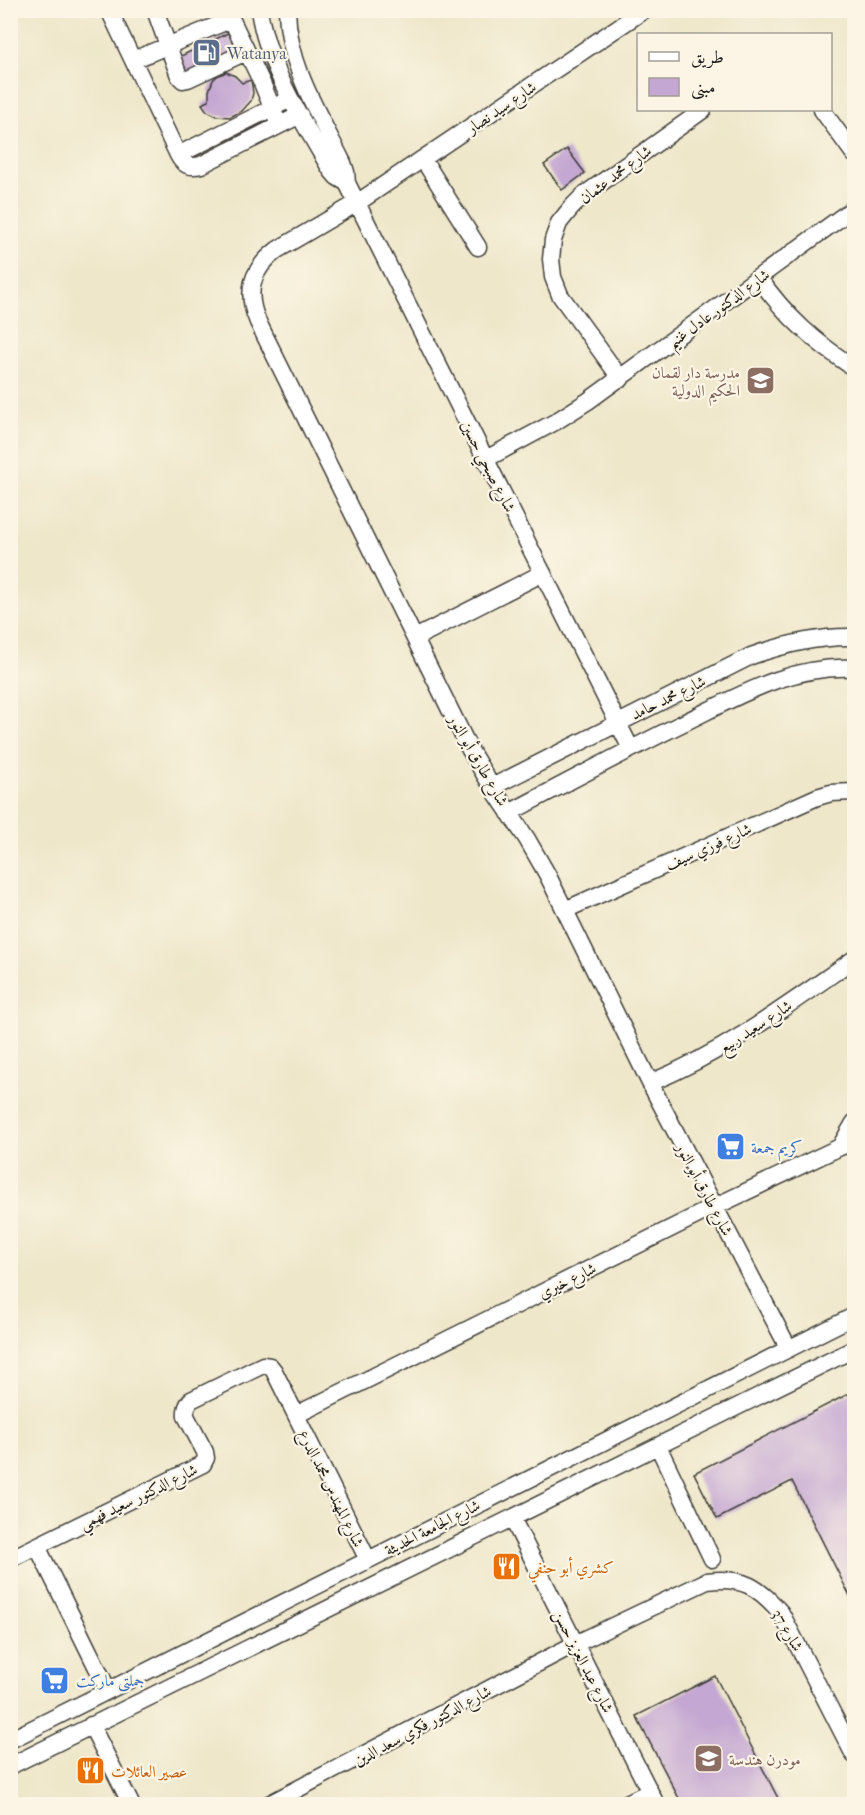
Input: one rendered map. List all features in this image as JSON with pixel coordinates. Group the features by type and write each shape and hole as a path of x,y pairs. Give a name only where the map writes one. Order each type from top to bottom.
{"street":[{"path":"109,10 184,164 201,165 300,115"},
{"path":"155,10 179,76 185,80 246,52"},
{"name":"شارع صبحي حسين","path":"259,10 274,63 291,98 333,173 347,183"},
{"name":"شارع صبحي حسين","path":"288,10 291,46 297,67 343,163 347,183 632,749"},
{"name":"شارع سيد نصار","path":"357,203 644,10"},
{"path":"133,60 168,46 229,15 260,77 279,125"},
{"path":"178,155 291,98"},
{"name":"شارع محمد عثمان","path":"621,379 560,295 553,277 551,259 553,240 570,207 702,111"},
{"path":"823,111 855,154"},
{"path":"423,159 478,247"},
{"name":"شارع طارق أبو النور","path":"357,203 266,258 252,283 250,296 252,309 470,750 538,857 650,1083 789,1349"},
{"name":"شارع الدكتور عادل غنيم","path":"486,459 555,422 621,379 855,208"},
{"path":"759,278 772,297 803,331 855,368"},
{"path":"415,638 543,573"},
{"name":"شارع محمد حامد","path":"492,787 751,656 801,641 855,637"},
{"name":"شارع محمد حامد","path":"509,813 632,749 773,680 806,671 855,668"},
{"name":"شارع فوزي سيف","path":"565,910 817,797 831,793 855,792"},
{"name":"شارع سعيد ربيع","path":"650,1083 742,1036 855,959"},
{"name":"شارع خيري","path":"296,1416 714,1207 847,1144 855,1123"},
{"name":"شارع الجامعة الحديثة","path":"10,1740 855,1316"},
{"name":"شارع الجامعة الحديثة","path":"10,1766 855,1349"},
{"name":"شارع الدكتور سعيد فهمي","path":"10,1559 203,1464 206,1455 185,1412 191,1400 263,1365 272,1368 296,1416"},
{"name":"شارع المهندس محمد الدرع","path":"296,1416 368,1560"},
{"path":"658,1446 712,1559"},
{"name":"شارع عبد العزيز حسن","path":"512,1518 652,1798"},
{"path":"36,1546 108,1690"},
{"name":"شارع 37","path":"575,1644 707,1581 723,1579 741,1581 756,1588 781,1613 855,1755"},
{"path":"316,1586 327,1609"},
{"name":"شارع الدكتور فكري سعد الدين","path":"269,1804 575,1644"},
{"path":"91,1725 131,1804"},
{"path":"625,1804 652,1798"}],"building":[{"path":"228,33 237,52 188,76 179,57"},
{"path":"226,72 235,76 242,83 251,80 253,93 251,101 242,111 230,117 217,116 207,111 202,104 209,100 213,80"},
{"path":"567,149 585,173 562,190 544,165"},
{"path":"854,1391 854,1604 792,1481 717,1519 694,1473"},
{"name":"مودرن هندسة","path":"715,1676 781,1804 682,1804 636,1716"}],"place":[{"name":"Watanya","path":"206,53"},
{"name":"مدرسة دار لقمان الحكيم الدولية","path":"761,381"},
{"name":"كريم جمعة","path":"730,1147"},
{"name":"كشري أبو حنفي","path":"507,1567"},
{"name":"جملتى ماركت","path":"55,1680"},
{"name":"مودرن هندسة","path":"708,1759"},
{"name":"عصير العائلات","path":"90,1771"}]}
